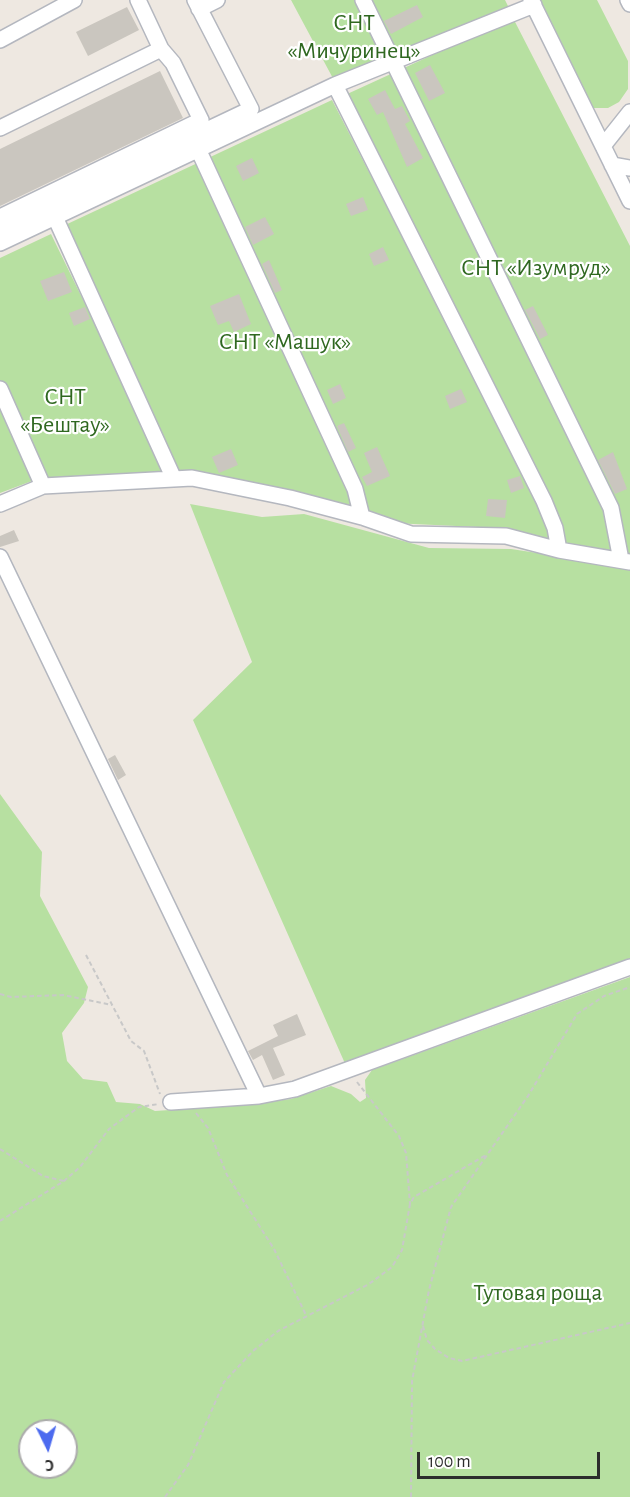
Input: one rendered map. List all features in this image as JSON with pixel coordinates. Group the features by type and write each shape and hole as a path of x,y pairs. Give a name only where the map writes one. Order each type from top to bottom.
{"street":[{"path":"0,40 74,0"},
{"path":"0,216 201,120 173,63 161,49 138,0"},
{"path":"0,228 251,109 197,4 217,0"},
{"path":"0,504 43,486 192,478 362,517 411,534 507,536 559,550 625,561 611,508 363,0"},
{"path":"0,243 335,85 533,3 630,201"},
{"path":"0,128 161,49"},
{"path":"335,85 544,501 555,528 559,550"},
{"path":"603,146 630,112"},
{"path":"198,149 354,489 362,517"},
{"path":"612,165 630,168"},
{"path":"55,217 174,480"},
{"path":"0,389 43,486"},
{"path":"0,557 259,1096"},
{"path":"171,1102 259,1096 295,1089 630,967"}],"path":[{"path":"86,955 131,1041 144,1051 159,1093 171,1102"},
{"path":"411,1497 412,1381 423,1323 451,1207 528,1096 577,1014 604,996 630,987"},
{"path":"0,994 11,997 63,995 112,1005"},
{"path":"165,1497 188,1465 224,1382 253,1351 306,1315 369,1284 392,1267 402,1250 410,1204 406,1153 399,1136 363,1093 350,1069"},
{"path":"0,1221 64,1181 80,1167 109,1130 139,1107 171,1102"},
{"path":"192,1108 208,1128 227,1175 274,1249 306,1315"},
{"path":"0,1149 43,1176 64,1181"},
{"path":"410,1204 414,1197 433,1184 486,1155"},
{"path":"423,1323 427,1340 435,1349 449,1358 462,1361 630,1323"}],"green space":[{"name":"СНТ «Мичуринец»","path":"291,0 505,0 510,10 336,84"},
{"path":"533,0 597,0 628,61 628,89 619,102 608,108 592,108"},
{"name":"СНТ «Изумруд»","path":"513,18 630,246 630,556 567,545 345,95"},
{"name":"СНТ «Машук»","path":"332,100 561,545 499,528 392,523 178,474 63,226"},
{"name":"СНТ «Бештау»","path":"51,234 168,474 40,478 0,493 0,258"},
{"path":"190,504 262,517 304,514 429,548 511,549 630,567 630,968 347,1068 193,720 252,662"},
{"name":"Тутовая роща","path":"0,794 42,852 40,896 88,987 84,1003 62,1033 67,1061 83,1079 107,1082 116,1102 140,1104 155,1111 244,1105 291,1099 331,1086 351,1094 360,1102 366,1098 365,1080 372,1070 630,977 630,1497 0,1497"}],"building":[{"path":"417,5 423,17 391,34 384,21"},
{"path":"127,7 139,30 88,56 76,32"},
{"path":"430,65 445,93 429,101 415,73"},
{"path":"160,71 183,118 0,206 0,149"},
{"path":"385,90 395,109 402,106 410,121 405,124 423,158 407,167 383,112 377,115 368,99"},
{"path":"252,158 259,173 243,181 236,166"},
{"path":"363,197 368,210 351,216 346,204"},
{"path":"265,217 274,234 253,245 245,227"},
{"path":"383,247 389,260 374,266 369,254"},
{"path":"269,260 282,290 275,293 262,264"},
{"path":"64,272 72,292 48,301 40,281"},
{"path":"239,294 251,324 234,332 229,321 218,325 210,306"},
{"path":"533,306 548,335 540,339 525,310"},
{"path":"85,307 90,319 74,326 69,313"},
{"path":"340,384 346,398 333,404 327,390"},
{"path":"461,389 467,402 450,409 445,396"},
{"path":"344,423 356,448 348,452 337,426"},
{"path":"377,447 390,476 367,486 362,477 372,472 364,453"},
{"path":"231,449 238,465 219,473 212,457"},
{"path":"613,452 627,489 615,494 598,460"},
{"path":"520,476 524,488 511,493 507,480"},
{"path":"488,499 507,500 505,518 486,516"},
{"path":"14,530 19,541 0,547 0,536"},
{"path":"115,755 126,775 118,780 108,759"},
{"path":"297,1014 306,1035 273,1048 285,1075 273,1080 262,1055 253,1060 248,1051 278,1036 273,1025"}]}
